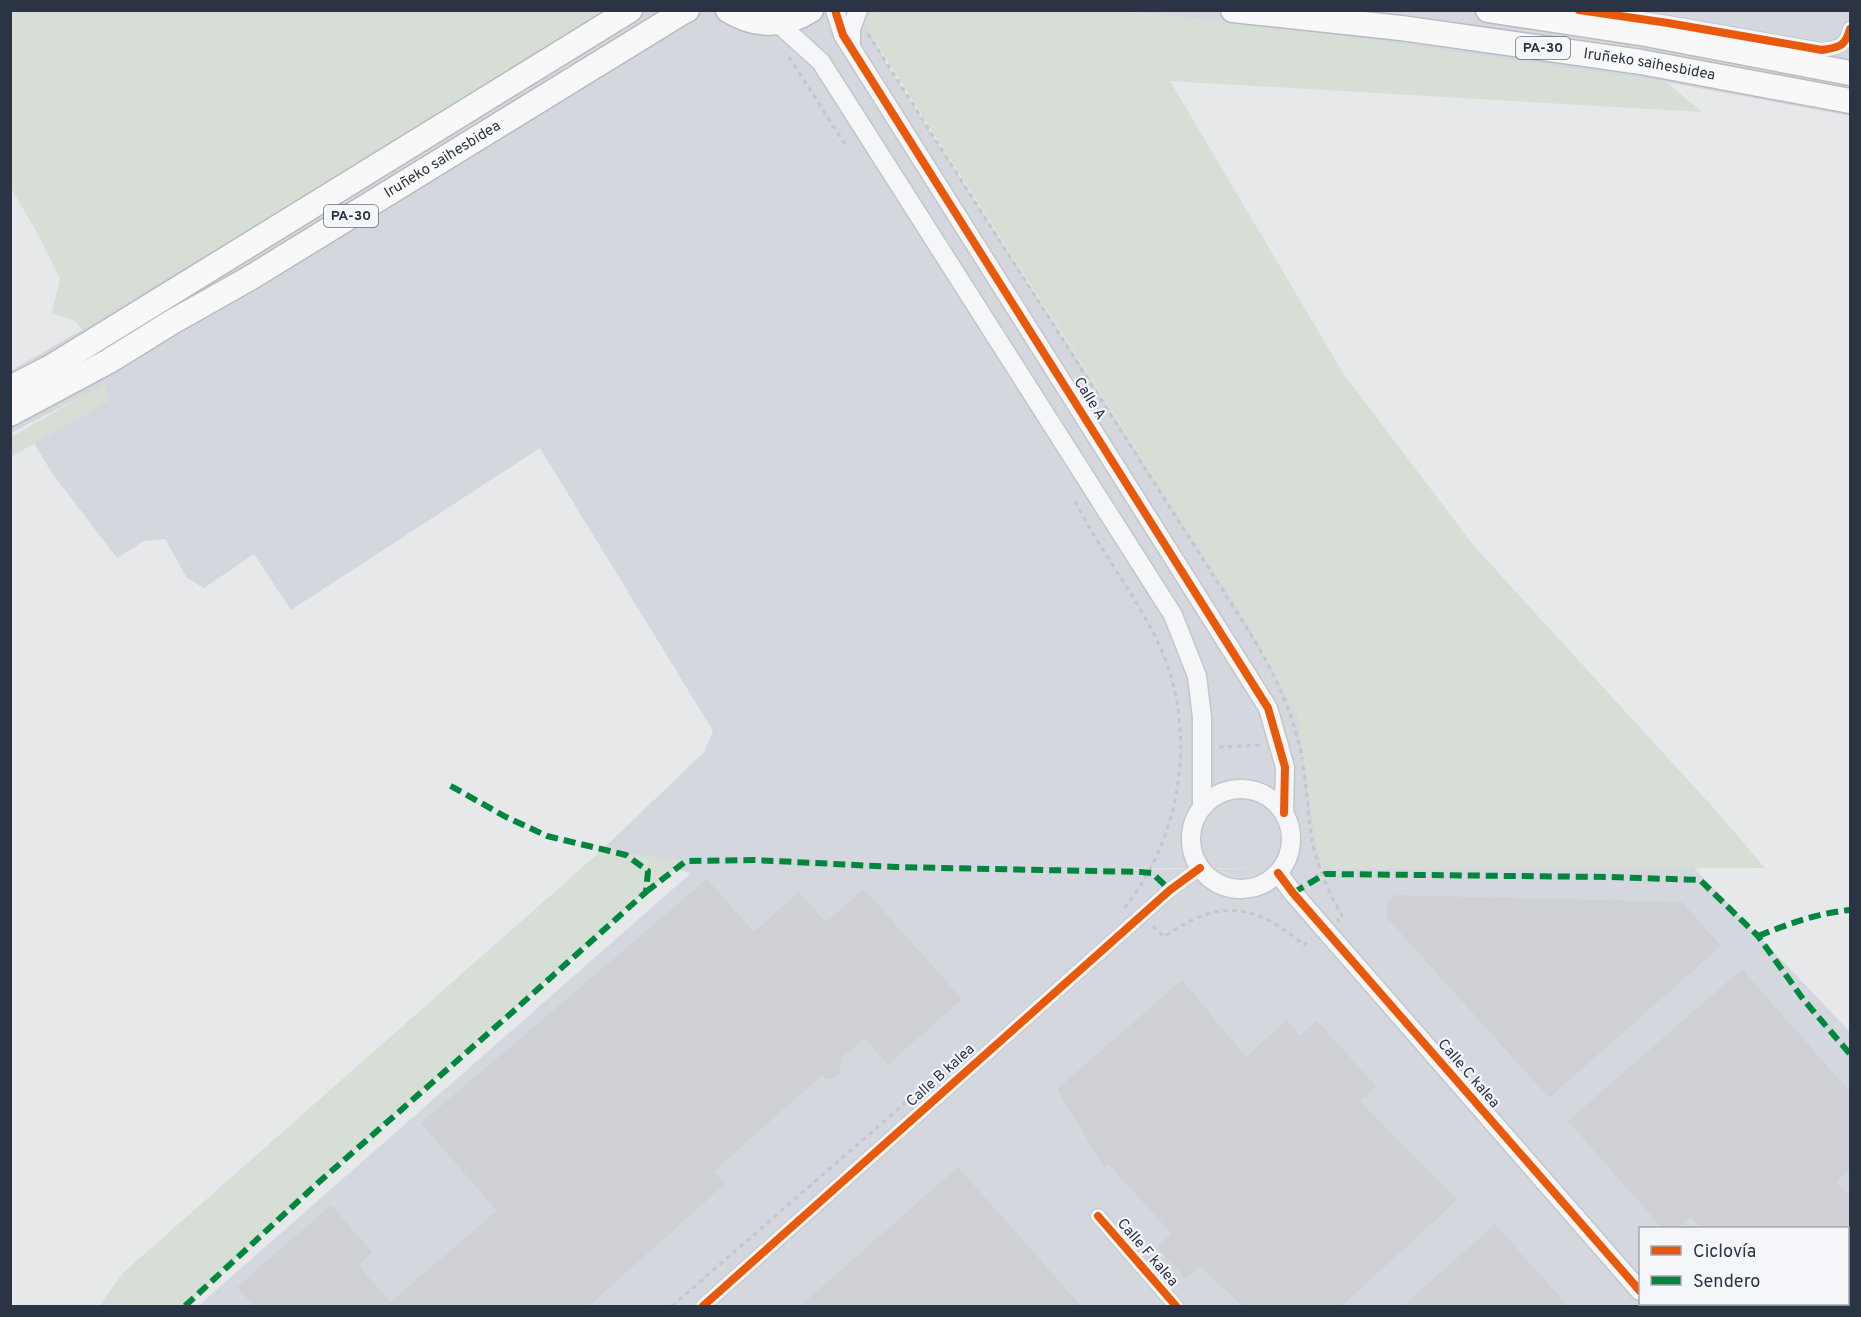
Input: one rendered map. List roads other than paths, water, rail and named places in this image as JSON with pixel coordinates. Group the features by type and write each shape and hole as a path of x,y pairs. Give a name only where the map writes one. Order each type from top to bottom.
{"highway":[{"name":"Iruñeko saihesbidea","path":"10,388 51,367 630,10"},
{"name":"Iruñeko saihesbidea","path":"10,414 109,361 250,278 687,10"},
{"path":"728,10 739,17 758,23 778,23 798,18 811,10"},
{"name":"Iruñeko saihesbidea","path":"1233,10 1401,28 1641,62 1851,101"},
{"name":"Iruñeko saihesbidea","path":"1488,10 1646,34 1851,73"}],"street":[{"name":"Calle A","path":"836,10 843,35 1268,708 1284,767 1284,813"},
{"path":"851,46 851,29 858,10"},
{"path":"1580,10 1822,50 1839,47 1847,41 1851,29"},
{"path":"778,23 821,62 1173,615 1197,676 1202,717 1202,808"},
{"path":"1244,790 1264,794 1284,813 1291,844 1284,864 1268,881 1257,887 1231,888 1208,877 1200,868 1191,844 1191,831 1202,808 1212,798 1224,792 1244,790"},
{"name":"Calle B kalea","path":"703,1306 1170,890 1200,868"},
{"name":"Calle C kalea","path":"1278,873 1325,930 1639,1289"},
{"name":"Calle F kalea","path":"1098,1216 1176,1306"}]}
